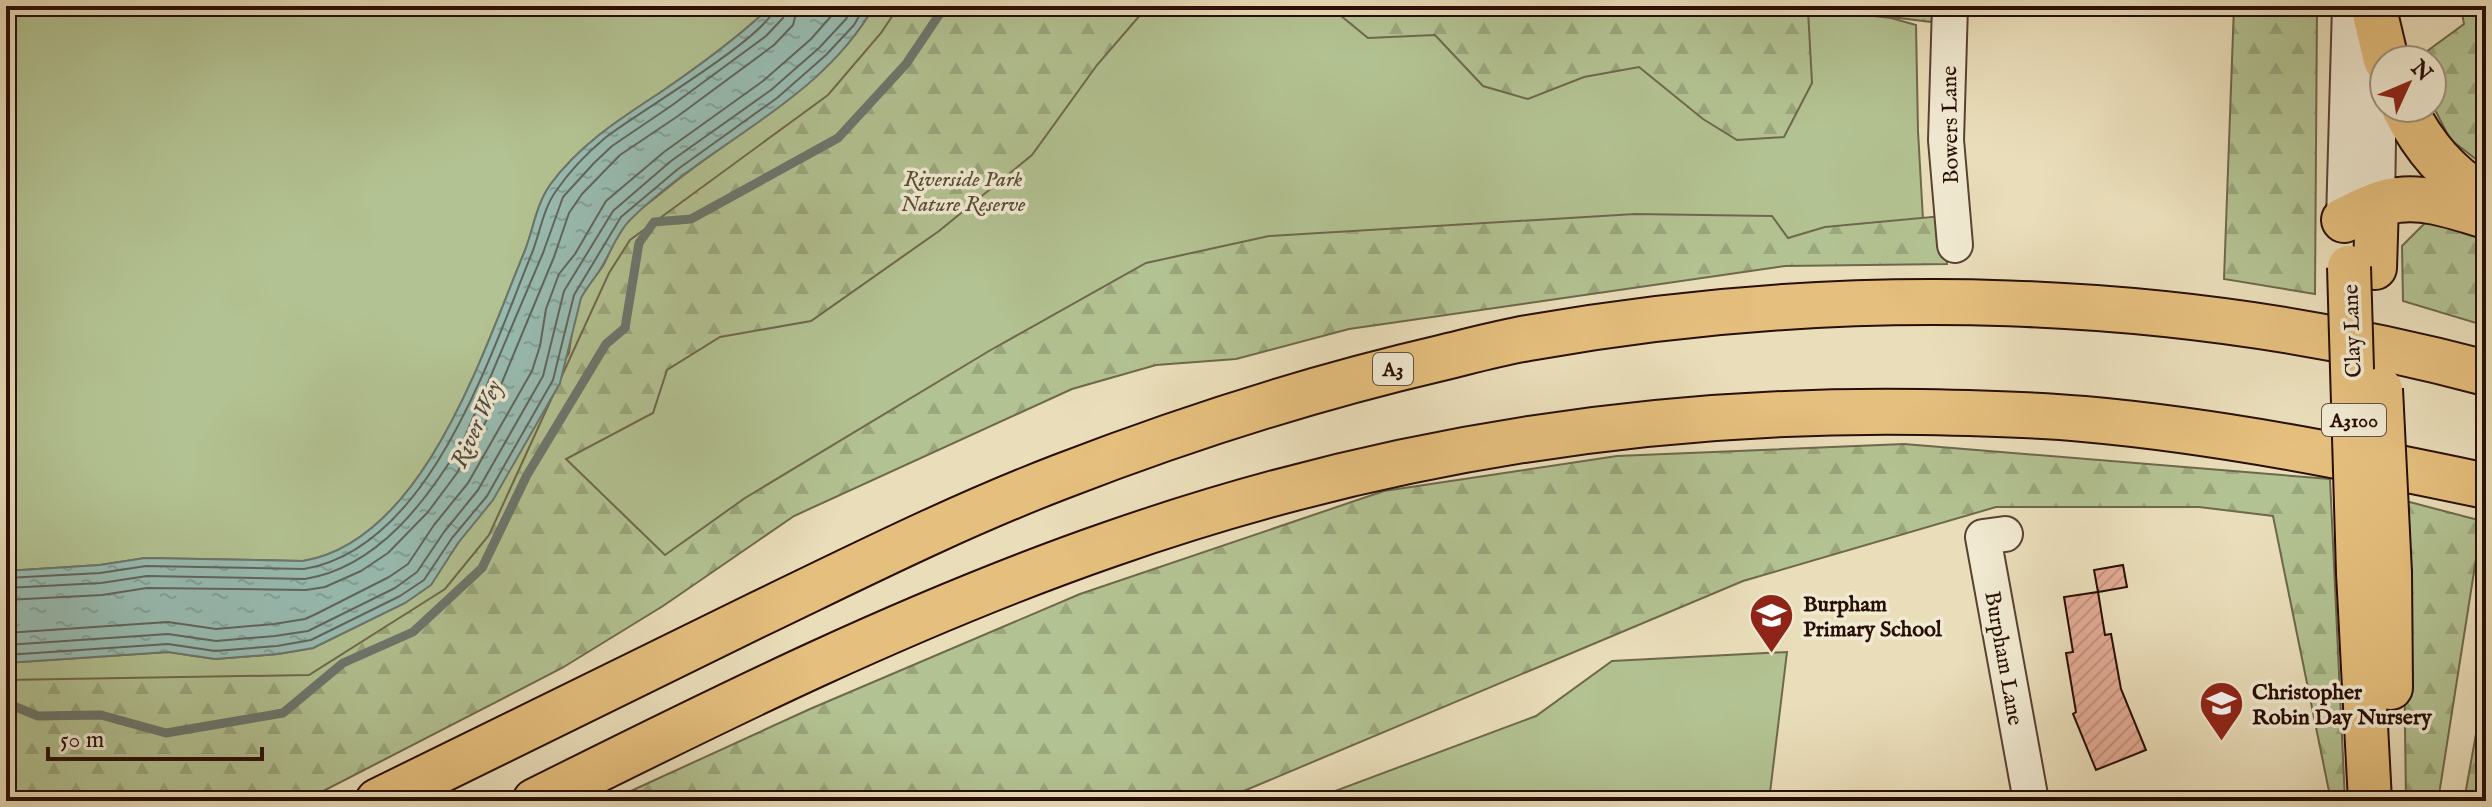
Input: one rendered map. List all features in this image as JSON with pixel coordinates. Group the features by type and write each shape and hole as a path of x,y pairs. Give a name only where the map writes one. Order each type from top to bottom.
{"highway":[{"path":"2368,10 2380,44"},
{"path":"2414,124 2429,150 2454,177 2486,198"},
{"path":"2361,213 2399,200 2440,203 2486,216"},
{"name":"A3","path":"378,801 893,549 1055,479 1220,420 1371,374 1524,339 1641,321 1766,308 1907,302 2044,306 2171,314 2298,332 2486,373"},
{"path":"535,801 715,711 861,644 1067,560 1211,511 1337,476 1494,444 1603,427 1716,417 1847,411 1967,413 2082,419 2188,432 2348,457 2486,486"}],"main road":[{"name":"Clay Lane","path":"2361,213 2374,573 2391,801"},
{"name":"Clay Lane","path":"2370,801 2374,573"}],"street":[{"name":"Bowers Lane","path":"1950,6 1946,140 1955,245"},
{"name":"Clay Lane","path":"2361,213 2379,72 2368,10"},
{"name":"Burpham Lane","path":"2005,534 1983,537 2031,801"}],"green space":[{"path":"6,6 771,6 690,72 601,133 574,157 550,185 541,201 489,340 444,436 415,481 383,518 346,546 303,561 145,558 100,565 6,571"},
{"name":"Riverside Park Nature Reserve","path":"874,6 1789,6 1891,18 1916,25 1925,255 1246,305 621,592 6,801 6,663 168,652 215,659 313,648 405,603 430,585 458,543 569,353 574,320 582,296 604,264 624,226 692,169 806,85 855,35"},
{"path":"899,6 1148,6 1097,65 1032,155 939,231 811,321 720,337 667,370 653,413 566,459 665,555 745,498 989,351 1146,263 1269,236 1635,214 1772,216 1788,238 1825,227 1942,216 1947,264 1785,266 1349,329 1236,359 1156,365 1072,389 794,516 663,606 562,668 304,801 6,801 6,680 309,675 445,589 489,535 609,273 630,240 828,95 881,33"},
{"path":"1329,6 1772,6 1808,10 1812,83 1784,137 1737,140 1703,119 1639,67 1584,77 1528,99 1483,86 1435,35 1368,38"},
{"path":"1800,6 1932,6 1932,22"},
{"path":"2234,6 2317,6 2315,294 2224,279"},
{"path":"2458,6 2486,6 2486,167 2450,139 2442,124 2448,124 2448,44 2437,44 2464,24 2461,7"},
{"path":"2428,220 2486,239 2486,326 2403,301 2402,246"},
{"path":"1904,444 2330,479 2345,801 2331,801 2273,516 2199,507 1996,507 1743,581 1220,801 609,801 810,709 1080,594 1384,491 1617,456"},
{"path":"2402,500 2482,521 2438,801 2406,801"},
{"path":"1787,652 1769,801 1336,801 1327,794 1536,716 1612,661"},
{"path":"2486,678 2486,801 2464,801"}],"water":[{"name":"River Wey","path":"771,6 874,6 851,40 824,70 660,193 625,225 581,298 560,383 493,500 458,543 431,585 405,603 313,648 215,659 168,652 6,663 6,571 100,565 145,558 303,561 346,546 383,518 415,481 444,436 489,340 541,201 550,185 574,157 601,133 690,72"}],"building":[{"path":"2123,565 2127,587 2098,592 2094,570"},
{"path":"2098,592 2105,635 2111,634 2121,689 2146,750 2096,770 2073,714 2076,712 2066,653 2073,652 2064,597"}],"waterway":[{"path":"6,703 38,716 101,715 166,733 283,713 343,663 413,632 482,568 527,475 606,344 625,328 639,243 654,222 691,219 838,138 906,64 945,6"}],"place":[{"name":"Burpham Primary School","path":"1772,655"},
{"name":"Christopher Robin Day Nursery","path":"2221,743"}]}
